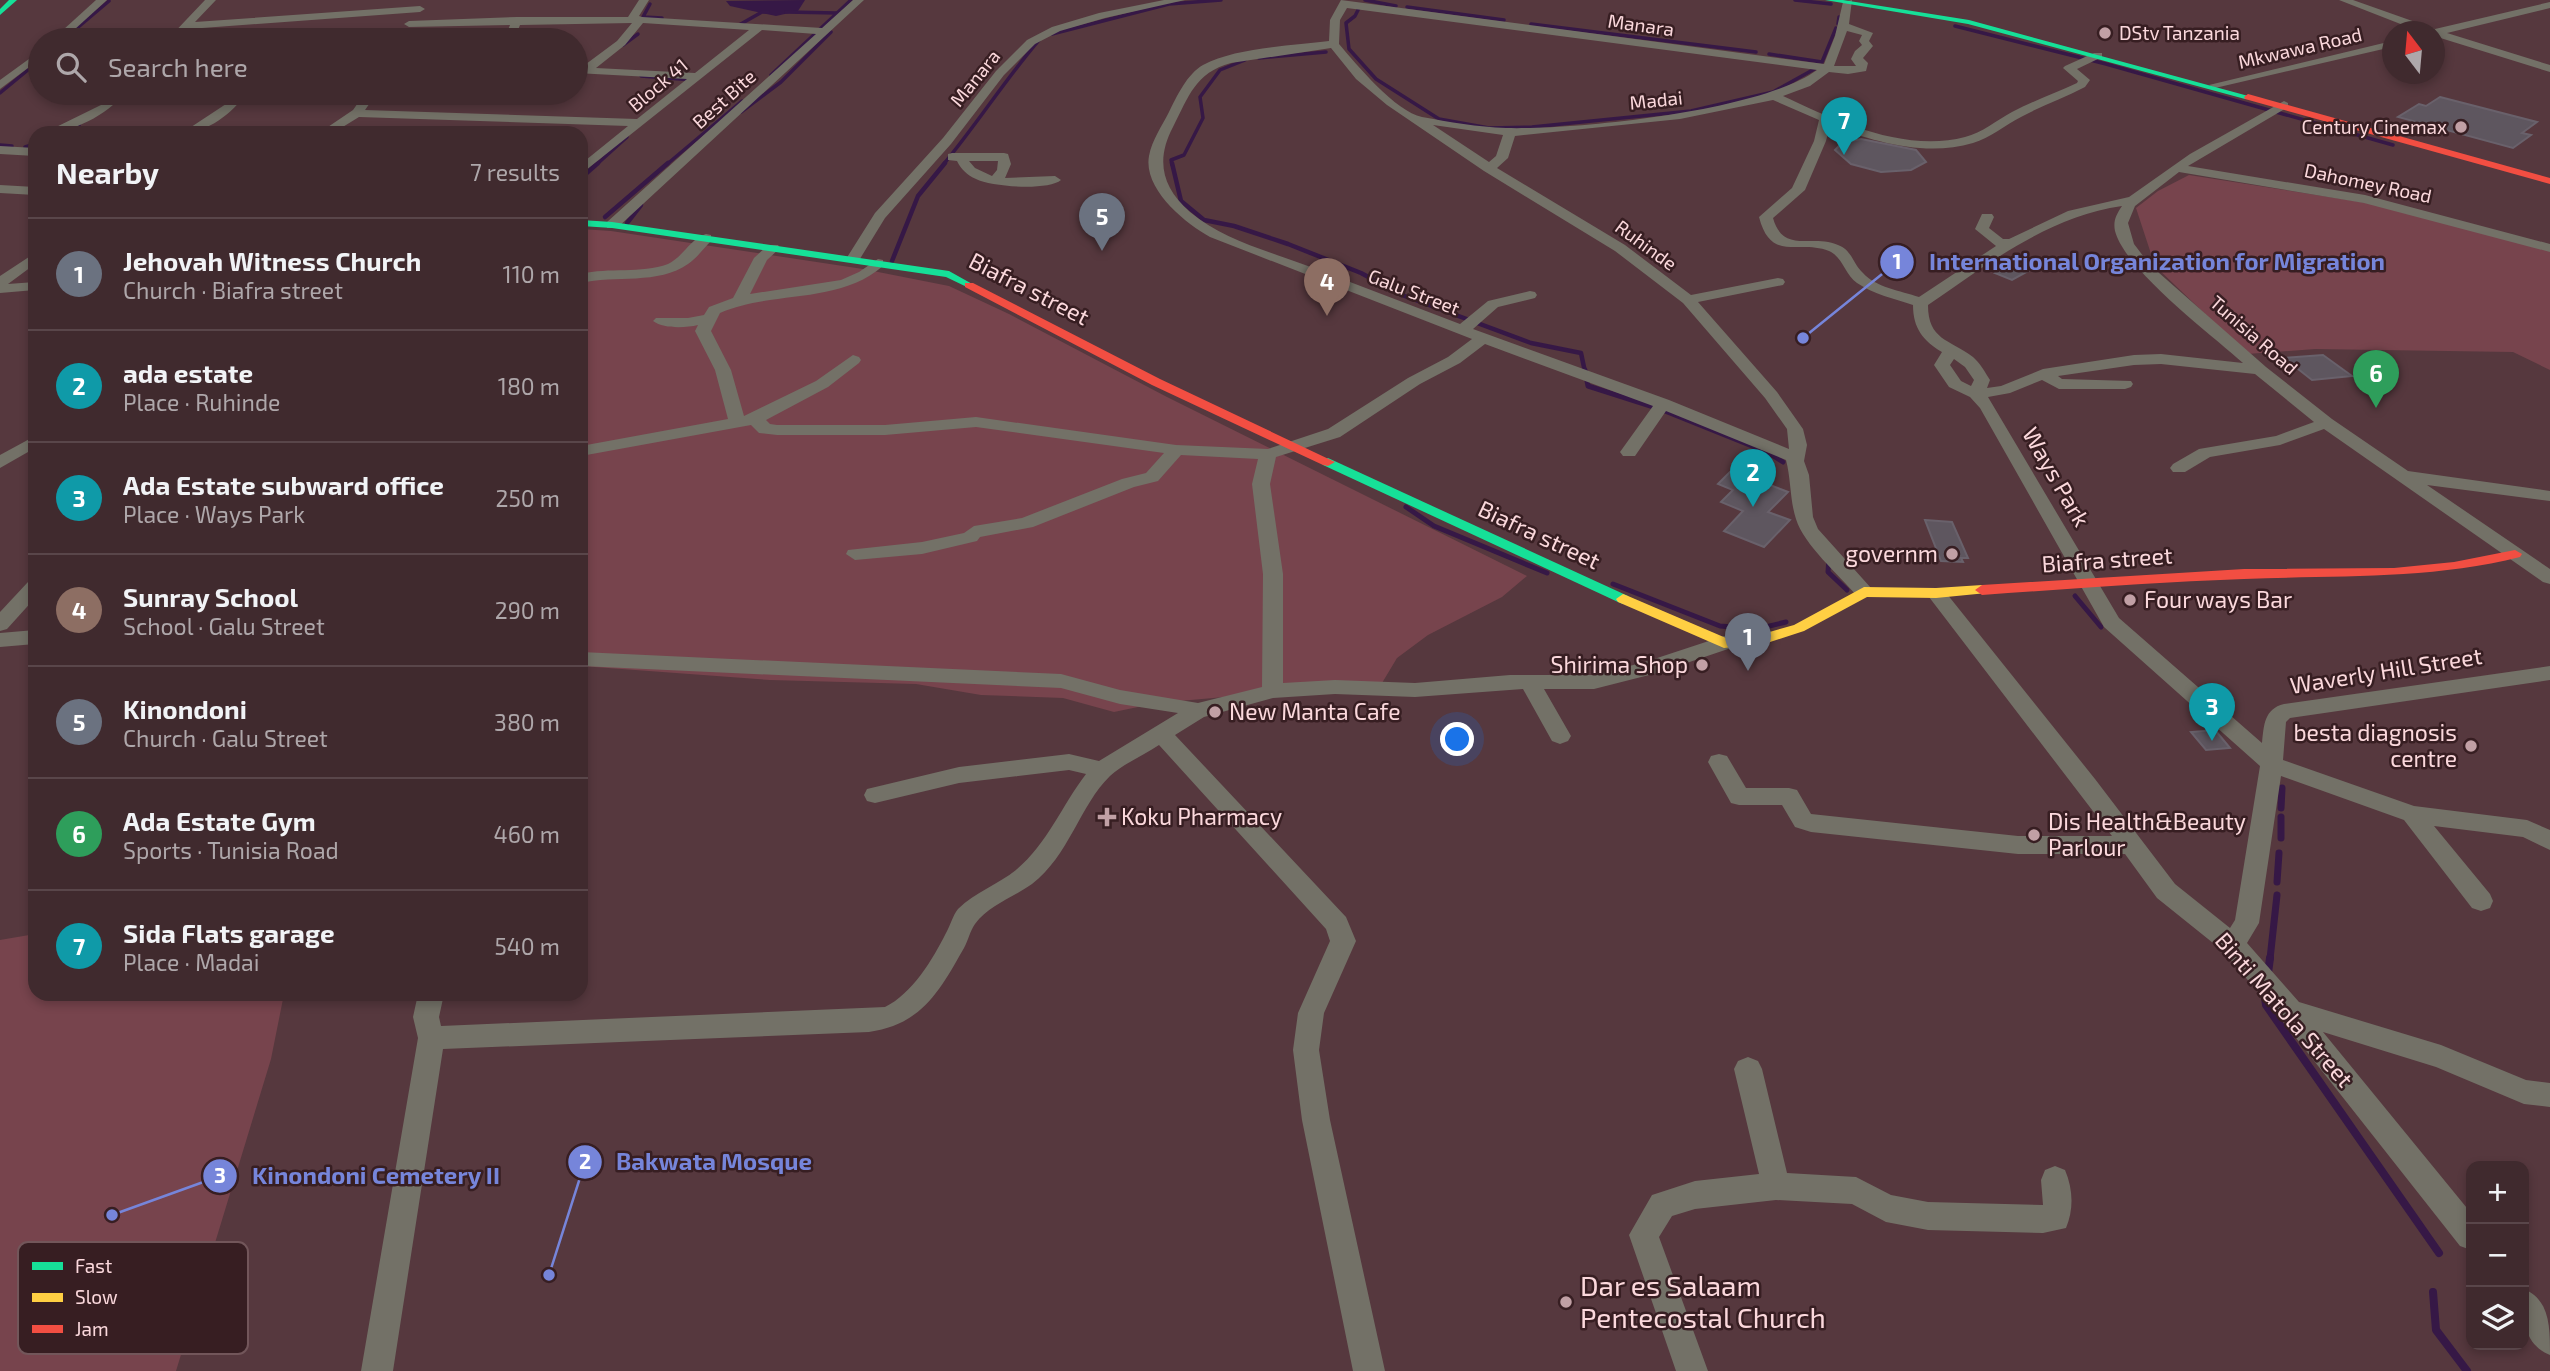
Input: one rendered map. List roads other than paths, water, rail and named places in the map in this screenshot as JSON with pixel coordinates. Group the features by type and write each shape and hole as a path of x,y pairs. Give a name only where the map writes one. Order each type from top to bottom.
{"main road":[{"path":"0,13 13,0"},
{"path":"1829,0 1854,1 1985,23 2420,143 2550,175"},
{"path":"1854,1 1969,22 2098,55 2550,181"},
{"name":"Biafra street","path":"588,223 949,274 1156,382 1615,596 1724,643 1767,638 1799,628 1864,592 1936,593 2244,574 2395,572 2454,566 2515,554"}],"street":[{"path":"70,28 102,0"},
{"path":"186,28 211,0"},
{"path":"640,20 633,17 644,0"},
{"name":"Best Bite","path":"612,225 859,0"},
{"name":"Manara","path":"853,260 880,216 949,157 1000,73 1031,42 1056,29 1103,15 1181,0"},
{"path":"2344,0 2403,21"},
{"path":"1828,67 1854,1"},
{"path":"1334,44 1335,20 1344,2"},
{"name":"Manara","path":"1344,2 1848,71 1862,69 1862,63 1857,59 1859,53 1868,46 1864,41 1868,33 1843,26"},
{"path":"188,26 305,13 424,5"},
{"path":"424,5 407,28 517,20 640,20 825,31"},
{"path":"2445,29 2550,5"},
{"path":"514,28 517,20"},
{"path":"588,66 621,43 640,20"},
{"name":"Block 41","path":"588,164 758,28"},
{"path":"2445,36 2550,69"},
{"name":"Ruhinde","path":"1334,44 1360,77 1412,117 1620,248 1688,300 1771,395 1795,429 1798,445 1795,461 1800,475 1804,517 1810,531 1864,592"},
{"name":"Galu Street","path":"1334,44 1252,57 1205,68 1189,87 1165,130 1155,161 1173,201 1198,225 1481,339 1663,404 1791,456 1797,455"},
{"name":"Mkwawa Road","path":"2215,86 2382,46"},
{"path":"1774,96 1825,119 1918,143 1963,141 1983,134 2014,116 2081,85 2084,80 2069,68 2098,55"},
{"path":"0,86 28,64"},
{"name":"Madai","path":"1412,117 1455,126 1511,132 1703,113 1774,96 1804,84 1828,67"},
{"path":"588,71 696,76"},
{"path":"65,126 108,105"},
{"path":"199,126 232,105"},
{"path":"336,126 357,113 363,105"},
{"path":"1825,119 1820,141 1798,190 1766,217 1767,229 1779,241 1833,249 1842,253 1861,281 1920,303 1984,262 2007,243 2073,213 2130,201 2176,169 2283,106"},
{"path":"357,113 640,123"},
{"path":"1489,167 1502,158 1511,132"},
{"path":"7,150 28,142"},
{"path":"7,150 28,152"},
{"path":"949,157 963,162 975,176 996,180 1055,180"},
{"path":"949,157 1004,157 1006,163 1003,173 996,180"},
{"name":"Dahomey Road","path":"2176,169 2374,201 2550,248"},
{"path":"0,189 28,191"},
{"name":"Tunisia Road","path":"2130,201 2122,216 2122,227 2132,252 2145,268 2260,370 2326,423 2550,579"},
{"path":"1987,217 1982,229 2007,243"},
{"path":"588,278 611,273 668,269 692,254 706,239"},
{"path":"738,302 761,258 773,248"},
{"path":"0,284 28,262"},
{"path":"737,422 723,370 703,331 715,308 823,288 857,277 873,269 878,263"},
{"path":"1688,300 1778,282"},
{"path":"0,289 28,287"},
{"path":"1461,331 1493,304 1530,295"},
{"name":"Ways Park","path":"1920,303 1919,319 1926,333 1950,352 1970,362 1982,380 1976,394 2025,471 2111,622 2272,764"},
{"path":"661,321 688,323 711,318"},
{"path":"755,419 765,429 778,430 885,430 963,423 997,424 1177,450 1268,454 1297,447 1334,433 1414,381 1454,359 1481,339"},
{"path":"1976,394 2004,390 2043,374 2085,365 2161,359 2260,370"},
{"path":"588,450 755,419 822,384 853,360"},
{"path":"2043,374 2059,384 2125,384"},
{"path":"1629,452 1663,404"},
{"path":"2179,468 2205,453 2280,440 2326,423"},
{"path":"0,463 28,446"},
{"path":"855,554 922,548 970,537 974,532 1026,523 1128,483 1152,477 1177,450"},
{"path":"1268,454 1261,484 1273,574 1273,691"},
{"path":"2399,476 2550,496"},
{"name":"Binti Matola Street","path":"1936,593 2166,891 2232,944 2290,1011 2466,1230"},
{"path":"0,624 28,594"},
{"path":"0,640 28,638"},
{"path":"430,1038 869,1021 889,1017 901,1012 923,991 955,941 966,917 1000,890 1024,877 1048,850 1063,832 1085,792 1101,770 1197,711 1273,691 1335,687 1415,690 1485,683 1594,682 1650,668 1724,643"},
{"path":"588,659 1061,681 1087,686 1122,698 1177,704 1197,711"},
{"name":"Waverly Hill Street","path":"2272,764 2275,720 2284,712 2550,673"},
{"path":"1529,682 1560,736"},
{"path":"1163,734 1337,924 1343,941 1311,1013 1306,1050 1316,1120 1369,1371"},
{"path":"875,795 958,775 1069,762 1101,770"},
{"path":"1719,762 1739,797 1789,796 1803,821 1811,823 2018,845 2131,845"},
{"path":"2232,944 2247,923 2272,764 2412,814 2527,829 2550,841"},
{"path":"2412,814 2481,901"},
{"path":"377,1371 430,1038 426,1017 429,1001"},
{"path":"2290,1011 2441,1057 2524,1092 2550,1094"},
{"path":"1748,1069 1776,1185"},
{"path":"1692,1371 1644,1236 1662,1205 1695,1195 1776,1185 1856,1191 1886,1208 1928,1216 2043,1219 2056,1218 2058,1210 2055,1180"},
{"path":"2529,1310 2549,1336"}],"waterway":[{"path":"771,75 851,0"},
{"path":"1052,34 1169,4 1221,0"},
{"path":"1365,0 1396,6"},
{"path":"1795,0 1831,4"},
{"path":"77,28 109,1"},
{"path":"650,4 643,17 662,18"},
{"path":"1360,6 1377,7 1818,67 1773,92 1691,111 1532,127 1489,128 1439,119 1376,79 1349,49 1346,23 1355,16 1360,6"},
{"path":"1407,7 1504,20"},
{"path":"741,26 739,25 762,12 768,12"},
{"path":"786,12 837,13"},
{"path":"1838,24 1839,17"},
{"path":"1531,24 1756,52"},
{"path":"1955,26 2106,64 2393,145"},
{"path":"1769,54 1822,62 1836,28"},
{"path":"741,112 781,82 831,32"},
{"path":"623,45 638,34"},
{"path":"943,165 1039,40"},
{"path":"1259,58 1326,52"},
{"path":"1172,165 1171,160 1184,155 1203,118 1200,97 1220,70 1245,60"},
{"path":"0,93 28,70"},
{"path":"641,76 693,80"},
{"path":"666,165 742,101"},
{"path":"596,165 627,137"},
{"path":"0,145 12,146"},
{"path":"588,172 598,163"},
{"path":"605,217 668,163"},
{"path":"892,261 918,196 945,163"},
{"path":"1172,163 1181,201 1204,220 1234,226 1288,244 1361,273 1402,295 1531,343 1581,353 1585,372"},
{"path":"627,223 641,205"},
{"path":"1585,370 1588,386 1660,409 1767,452 1783,462"},
{"path":"1406,507 1434,526 1547,573"},
{"path":"1829,558 1828,572 1847,590"},
{"path":"1613,584 1720,626 1757,629 1786,622"},
{"path":"2075,596 2101,627"},
{"path":"2281,808 2282,788"},
{"path":"2281,817 2281,838"},
{"path":"2277,882 2279,853"},
{"path":"2270,959 2277,895"},
{"path":"2268,973 2270,958"},
{"path":"2265,998 2266,1005 2439,1253"},
{"path":"2433,1292 2436,1330 2467,1371"}],"place":[{"name":"DStv Tanzania","path":"2105,33"},
{"name":"Century Cinemax","path":"2461,127"},
{"name":"Sida Flats garage","path":"1844,155"},
{"name":"Kinondoni","path":"1102,251"},
{"name":"Sunray School","path":"1327,316"},
{"name":"International Organization for Migration","path":"1803,338"},
{"name":"Ada Estate Gym","path":"2376,408"},
{"name":"ada estate","path":"1753,507"},
{"name":"governm","path":"1952,554"},
{"name":"Four ways Bar","path":"2130,600"},
{"name":"Shirima Shop","path":"1702,665"},
{"name":"Jehovah Witness Church","path":"1748,671"},
{"name":"New Manta Cafe","path":"1215,712"},
{"name":"Ada Estate subward office","path":"2212,741"},
{"name":"besta diagnosis centre","path":"2471,746"},
{"name":"Koku Pharmacy","path":"1107,817"},
{"name":"Dis Health&Beauty Parlour","path":"2034,835"},
{"name":"Kinondoni Cemetery II","path":"112,1215"},
{"name":"Bakwata Mosque","path":"549,1275"},
{"name":"Dar es Salaam Pentecostal Church","path":"1566,1302"}]}
